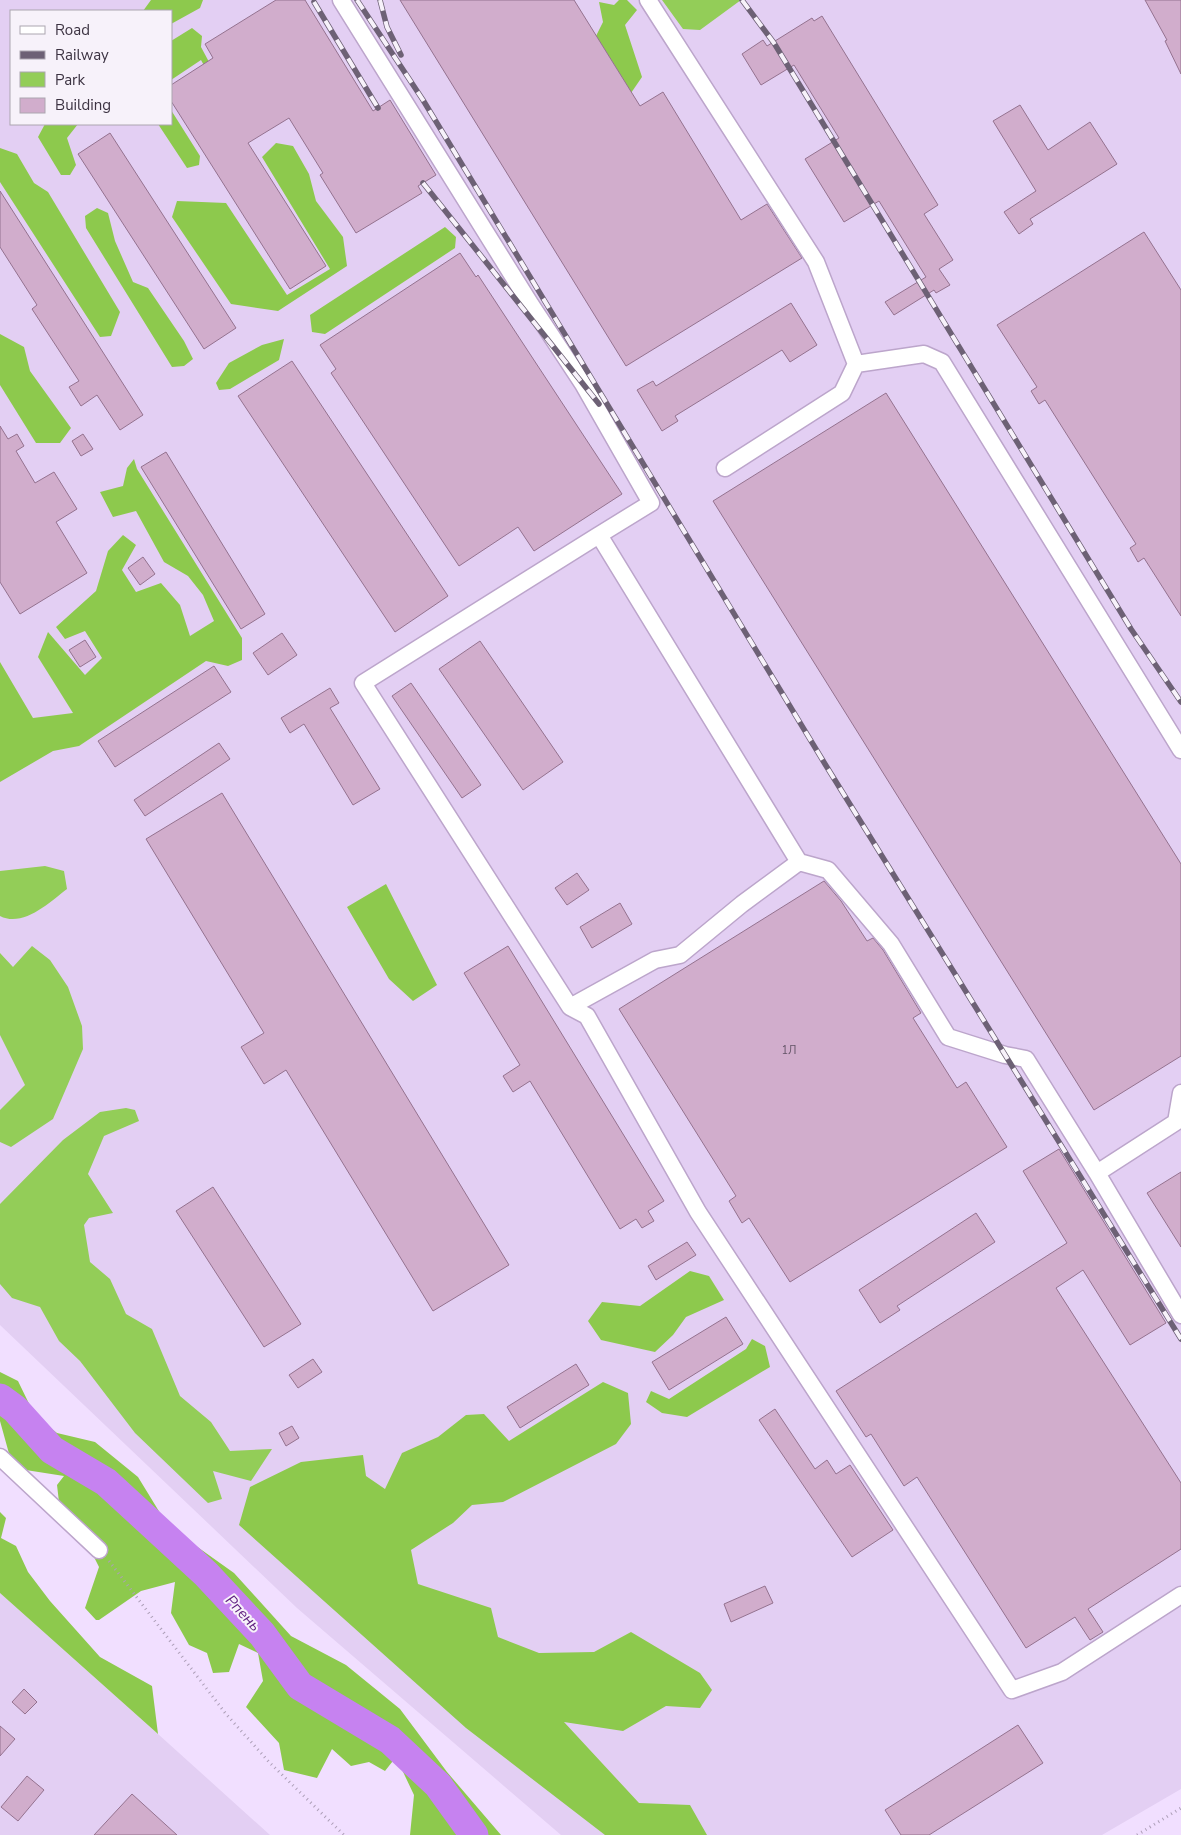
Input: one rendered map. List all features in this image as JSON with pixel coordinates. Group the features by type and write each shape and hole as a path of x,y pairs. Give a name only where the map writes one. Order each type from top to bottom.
{"lane":[{"path":"341,0 531,305 583,384 651,503 363,683 570,1007 587,1016 698,1212 1012,1690 1062,1672 1181,1596"},
{"path":"648,0 816,262 856,364 842,393 725,468"},
{"path":"856,364 924,354 942,362 1181,750"},
{"path":"599,535 799,862 828,870 891,944 948,1037 1005,1055 1026,1059 1097,1173 1181,1316"},
{"path":"570,1007 655,960 680,955 799,862"},
{"path":"1097,1173 1176,1122 1181,1093"},
{"path":"0,1457 99,1550"}],"path":[{"path":"99,1550 226,1714 270,1763 344,1835"},
{"path":"1137,1835 1181,1808"}],"shaded area":[{"path":"0,0 1181,0 1181,1789 1102,1835 561,1835 297,1608 0,1325"},
{"path":"0,1593 158,1734 270,1835 0,1835"}],"green space":[{"path":"151,0 203,0 200,8 172,23 172,10 144,10"},
{"path":"619,0 627,0 637,10 625,25 642,77 631,93 596,36 603,22 599,2 614,5"},
{"path":"662,0 741,0 700,30 683,29"},
{"path":"192,28 202,36 201,47 216,75 212,80 201,60 172,79 172,40"},
{"path":"172,112 200,156 199,165 187,168 159,125 172,125"},
{"path":"44,125 77,125 67,138 76,165 70,175 61,175 38,137"},
{"path":"276,143 293,146 309,174 316,201 343,237 347,266 278,311 231,304 172,217 177,201 226,203 287,295 330,269 262,157"},
{"path":"0,148 17,154 34,183 48,192 120,312 111,336 100,337 0,182"},
{"path":"97,208 108,213 115,241 133,282 148,288 184,341 193,359 184,366 172,367 86,228 85,216"},
{"path":"445,227 456,237 455,248 325,334 312,332 310,315"},
{"path":"0,334 24,347 30,371 71,428 60,443 36,443 0,385"},
{"path":"284,339 279,360 230,389 219,390 216,383 229,363 262,345"},
{"path":"134,459 137,469 242,638 242,660 228,666 206,661 79,746 53,751 0,782 0,662 33,718 73,713 38,657 48,632 85,675 102,658 85,631 65,639 56,627 96,591 108,551 123,535 136,545 122,570 136,592 161,583 180,605 190,636 214,621 203,595 188,576 164,562 136,511 113,517 100,492 123,486 127,468"},
{"path":"45,866 64,871 67,889 36,912 27,916 9,919 0,916 0,871"},
{"path":"386,884 437,985 413,1001 389,979 347,907"},
{"path":"32,946 50,960 68,987 82,1026 83,1049 53,1119 11,1147 0,1142 0,1110 25,1085 0,1035 0,953 13,967"},
{"path":"126,1108 135,1110 139,1121 104,1136 88,1174 113,1213 89,1218 84,1225 90,1262 110,1279 126,1314 152,1329 180,1396 211,1422 230,1451 272,1449 251,1481 213,1471 222,1499 208,1503 135,1433 80,1361 59,1341 40,1307 12,1298 0,1284 0,1204 63,1140 100,1112"},
{"path":"690,1271 709,1276 724,1300 686,1317 673,1335 655,1352 601,1340 588,1321 602,1302 640,1306"},
{"path":"752,1339 765,1346 770,1367 687,1417 662,1413 646,1402 651,1391 669,1399 746,1349"},
{"path":"0,1372 18,1381 35,1416 57,1433 95,1442 138,1477 168,1526 234,1573 291,1636 346,1665 400,1709 447,1772 501,1835 410,1835 414,1795 396,1757 385,1771 369,1762 351,1766 332,1749 317,1778 284,1770 279,1743 246,1707 263,1681 258,1653 239,1644 229,1672 213,1673 207,1653 189,1645 171,1613 175,1582 141,1591 99,1620 96,1620 85,1608 99,1567 87,1543 61,1519 57,1485 64,1476 13,1468 0,1421"},
{"path":"603,1382 628,1393 631,1424 616,1444 503,1502 472,1505 453,1523 411,1550 418,1584 491,1608 498,1637 539,1653 594,1652 631,1632 700,1673 712,1690 700,1708 666,1706 623,1731 564,1722 639,1803 690,1805 707,1835 605,1835 466,1728 239,1525 250,1487 301,1462 363,1455 366,1476 385,1489 402,1453 438,1437 466,1415 484,1414 509,1441"},
{"path":"0,1512 6,1518 1,1538 16,1546 28,1572 50,1601 100,1657 152,1686 158,1734 0,1593"}],"building":[{"path":"276,0 305,0 373,111 390,100 436,175 418,186 422,193 356,233 320,175 323,173 289,118 248,143 326,266 290,289 172,103 172,84 213,58 205,44"},
{"path":"400,0 574,0 640,106 663,92 741,220 767,204 802,258 626,366"},
{"path":"1145,0 1181,0 1181,74 1165,41 1167,40"},
{"path":"822,16 938,205 924,214 953,260 939,269 950,285 936,293 934,290 894,315 885,302 926,277 879,201 844,222 805,159 839,138 794,65 761,85 742,54 763,40 767,46 812,18 814,21"},
{"path":"1020,105 1048,150 1090,122 1117,164 1030,219 1033,224 1019,234 1004,212 1036,191 993,121"},
{"path":"110,133 236,328 204,349 78,154"},
{"path":"0,191 143,415 120,430 97,395 81,406 69,387 79,381 32,309 37,305 0,247"},
{"path":"1144,232 1181,290 1181,616 1144,558 1138,562 1130,548 1136,544 1045,400 1039,404 1031,391 1037,387 997,325"},
{"path":"460,253 476,277 478,275 622,494 534,551 518,527 459,566 331,373 336,369 320,345"},
{"path":"791,303 817,345 790,362 782,350 675,416 678,421 662,431 637,390 653,381 656,386"},
{"path":"292,361 448,596 395,632 238,396"},
{"path":"886,393 1181,864 1181,1056 1094,1110 713,501"},
{"path":"0,426 8,439 17,434 24,446 16,451 35,483 54,472 77,509 56,522 87,573 20,614 0,582"},
{"path":"83,434 93,449 81,456 72,441"},
{"path":"166,452 265,614 241,629 141,467"},
{"path":"143,557 155,574 140,585 128,568"},
{"path":"282,633 297,655 268,675 253,653"},
{"path":"85,640 96,657 80,667 69,650"},
{"path":"480,641 563,762 523,790 439,669"},
{"path":"214,666 231,692 115,767 98,741"},
{"path":"411,683 481,785 462,798 392,696"},
{"path":"330,688 339,703 330,708 380,789 353,805 304,724 290,733 281,718"},
{"path":"219,743 230,759 145,816 134,800"},
{"path":"222,793 509,1265 433,1311 286,1070 264,1084 241,1047 264,1033 146,839"},
{"path":"577,873 589,890 567,905 555,888"},
{"path":"824,881 841,901 867,941 873,938 883,950 921,1013 913,1018 957,1088 966,1082 1007,1147 790,1282 749,1218 742,1223 729,1201 736,1196 619,1009"},
{"path":"620,903 632,924 592,948 580,927"},
{"path":"508,946 664,1201 648,1211 654,1221 642,1228 636,1219 620,1229 530,1081 513,1092 503,1076 520,1065 464,973"},
{"path":"1059,1149 1166,1323 1130,1345 1083,1270 1056,1288 1181,1483 1181,1549 1088,1609 1103,1632 1090,1640 1075,1617 1026,1648 917,1477 904,1486 871,1434 866,1437 836,1391 1067,1243 1023,1171"},
{"path":"1181,1172 1181,1247 1147,1193"},
{"path":"213,1187 301,1324 264,1347 176,1211"},
{"path":"976,1213 995,1242 897,1306 900,1310 880,1323 859,1290"},
{"path":"687,1242 696,1255 656,1280 648,1266"},
{"path":"726,1317 743,1344 669,1390 652,1362"},
{"path":"313,1359 322,1372 298,1388 289,1375"},
{"path":"576,1364 589,1385 520,1428 507,1407"},
{"path":"775,1409 815,1469 827,1460 836,1474 850,1465 893,1530 852,1557 759,1420"},
{"path":"292,1426 299,1438 286,1446 279,1433"},
{"path":"765,1586 773,1603 731,1622 724,1604"},
{"path":"24,1689 37,1702 25,1714 12,1702"},
{"path":"1018,1725 1043,1763 929,1835 901,1835 885,1810"},
{"path":"0,1726 15,1739 0,1756"},
{"path":"27,1776 44,1790 18,1821 1,1807"},
{"path":"132,1794 177,1835 94,1835"}],"waterway":[{"name":"Рпень","path":"0,1398 15,1409 52,1450 106,1482 206,1574 262,1634 300,1686 390,1740 438,1785 474,1835"}],"railway":[{"path":"357,0 423,100 825,764 1181,1339"},
{"path":"380,0 387,27 401,55"},
{"path":"742,0 774,43 1131,629 1181,702"},
{"path":"314,2 378,108"},
{"path":"423,183 599,404"}]}
